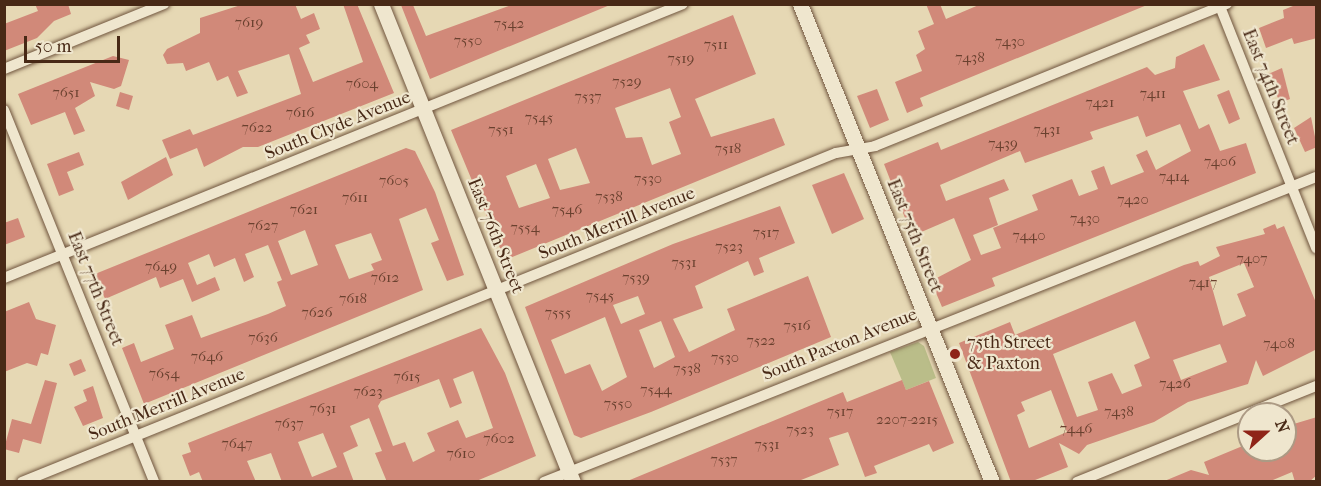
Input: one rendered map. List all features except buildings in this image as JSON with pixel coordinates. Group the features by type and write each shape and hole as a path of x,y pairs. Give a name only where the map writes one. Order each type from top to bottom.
{"main road":[{"name":"East 76th Street","path":"381,4 571,477"},
{"name":"East 75th Street","path":"800,4 992,482"}],"street":[{"path":"4,69 164,4"},
{"name":"South Clyde Avenue","path":"4,278 683,4"},
{"name":"South Merrill Avenue","path":"22,482 836,153 858,149 1222,6"},
{"name":"East 74th Street","path":"1222,6 1317,248"},
{"name":"East 77th Street","path":"4,110 154,482"},
{"name":"South Paxton Avenue","path":"544,482 571,477 930,327 1009,300 1317,177"},
{"path":"1077,482 1317,386"}],"green space":[{"path":"918,342 924,346 936,378 906,390 890,352"}],"place":[{"name":"75th Street & Paxton","path":"955,354"}]}
